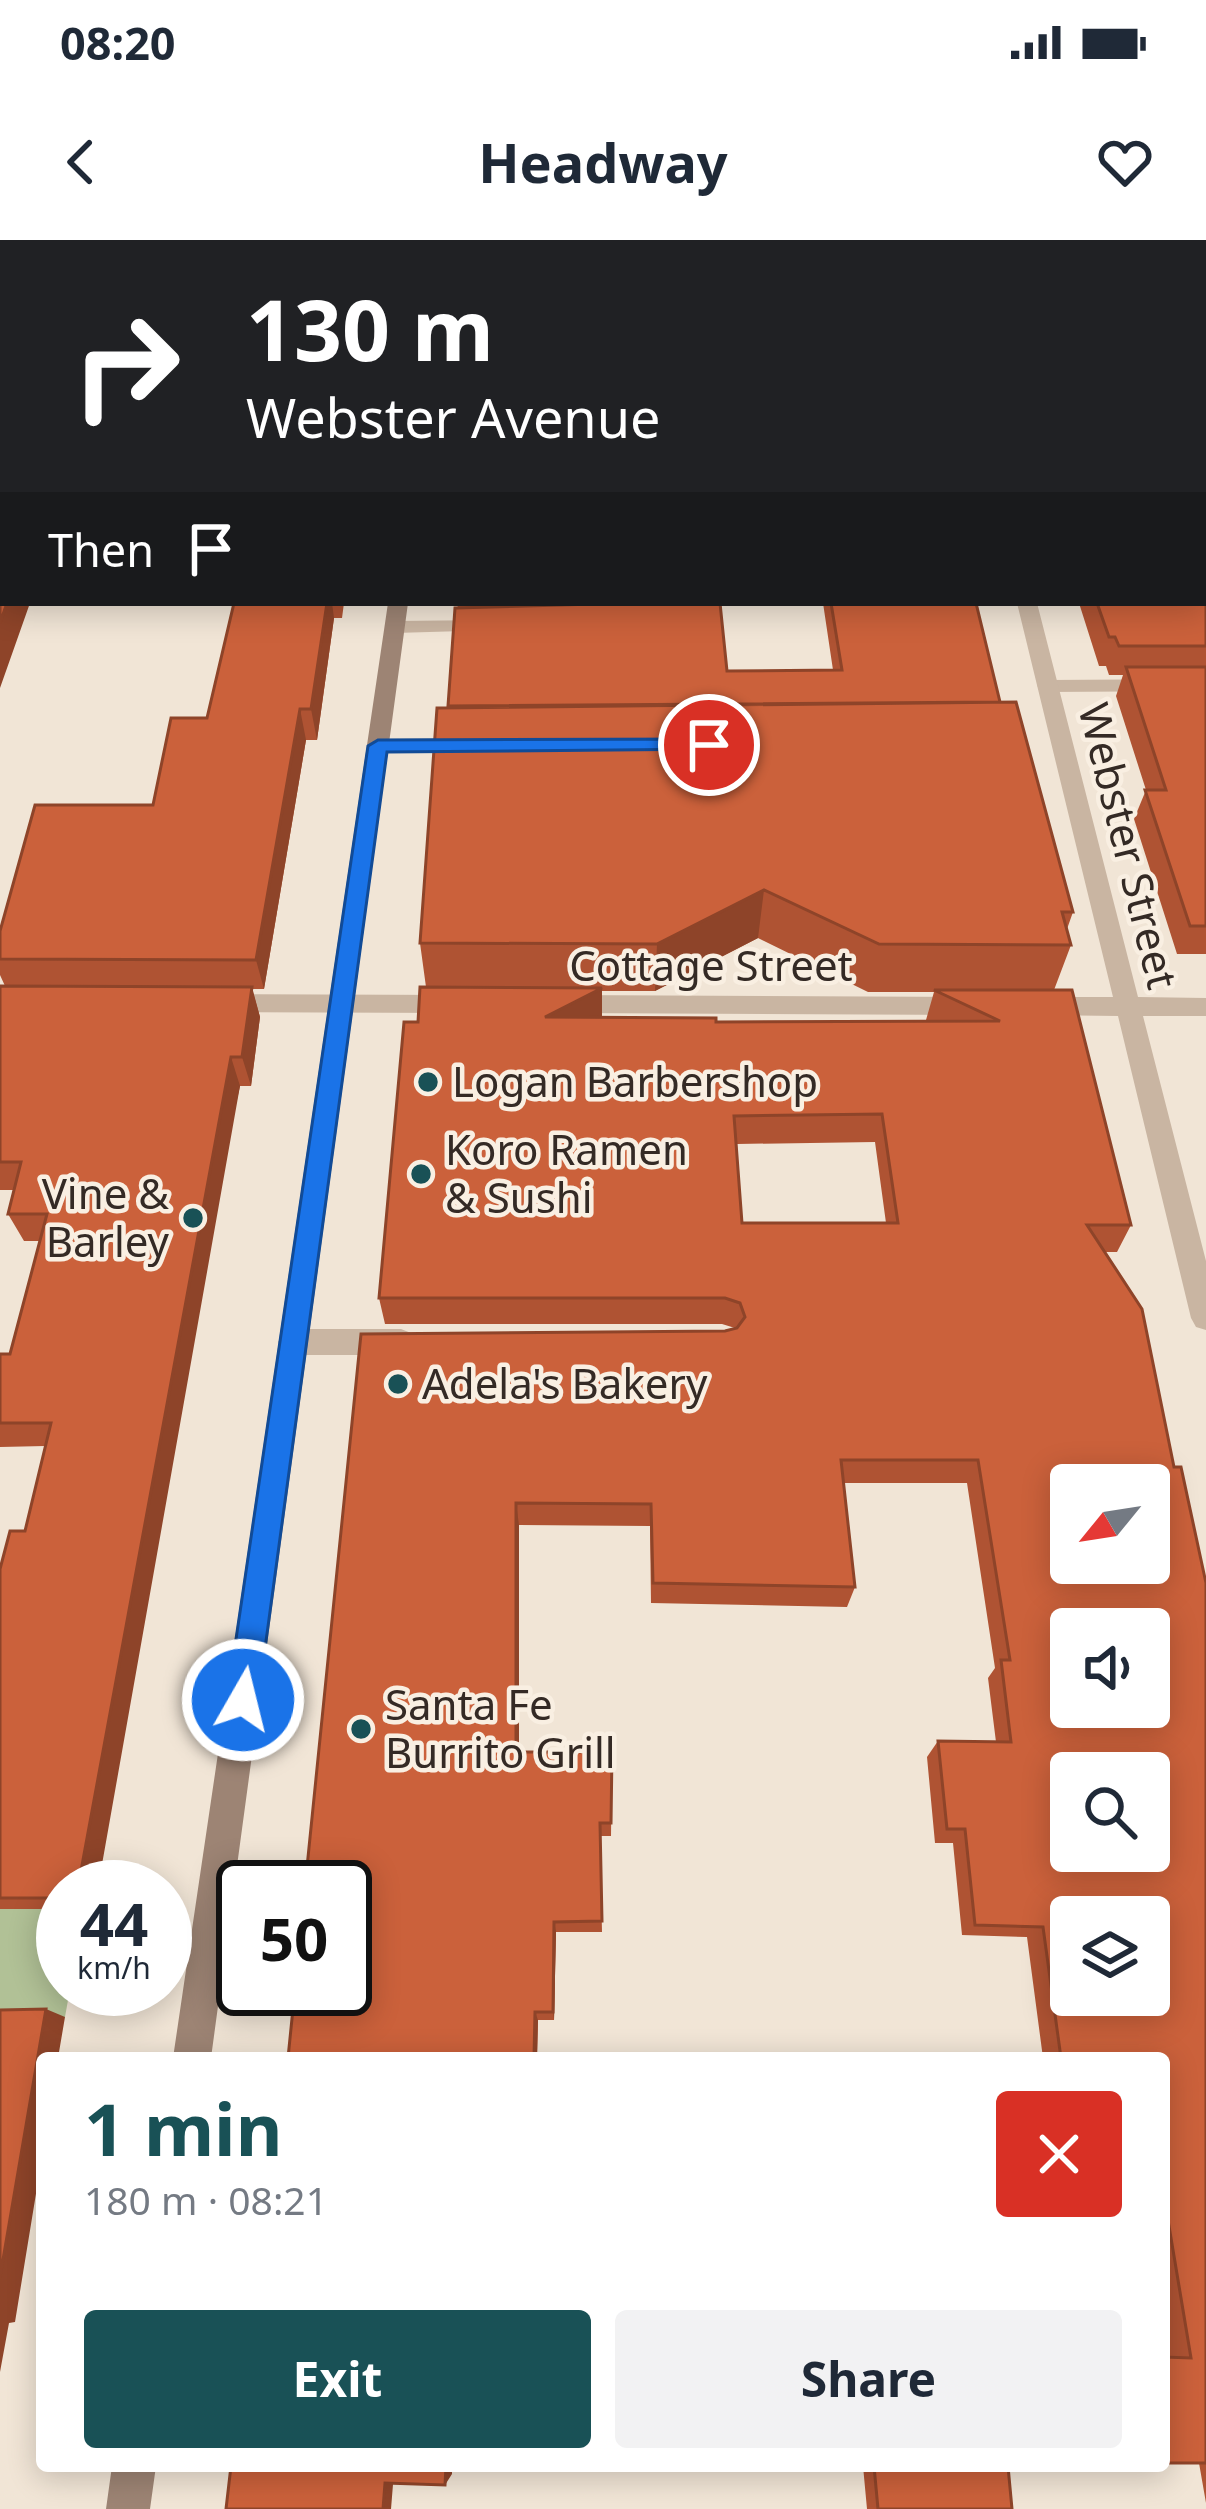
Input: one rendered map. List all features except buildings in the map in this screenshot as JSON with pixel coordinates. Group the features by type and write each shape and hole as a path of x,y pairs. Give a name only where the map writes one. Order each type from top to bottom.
{"main road":[{"path":"193,2052 397,615"},
{"path":"128,2509 133,2472"}],"street":[{"name":"Webster Street","path":"1028,606 1206,1318"},
{"path":"397,615 512,625"},
{"path":"1048,686 1206,685"},
{"path":"378,746 501,745"},
{"path":"180,1003 493,1004"},
{"name":"Cottage Street","path":"541,1004 1206,1007"},
{"path":"293,1342 425,1342"}],"green space":[{"path":"0,1909 36,1909 36,2016 65,2017 0,2018"}],"place":[{"name":"Logan Barbershop","path":"428,1082"},
{"name":"Koro Ramen & Sushi","path":"421,1174"},
{"name":"Vine & Barley","path":"193,1218"},
{"name":"Adela's Bakery","path":"398,1384"},
{"name":"Santa Fe Burrito Grill","path":"361,1729"}],"route":[{"path":"243,1700 378,746 709,745"}]}
